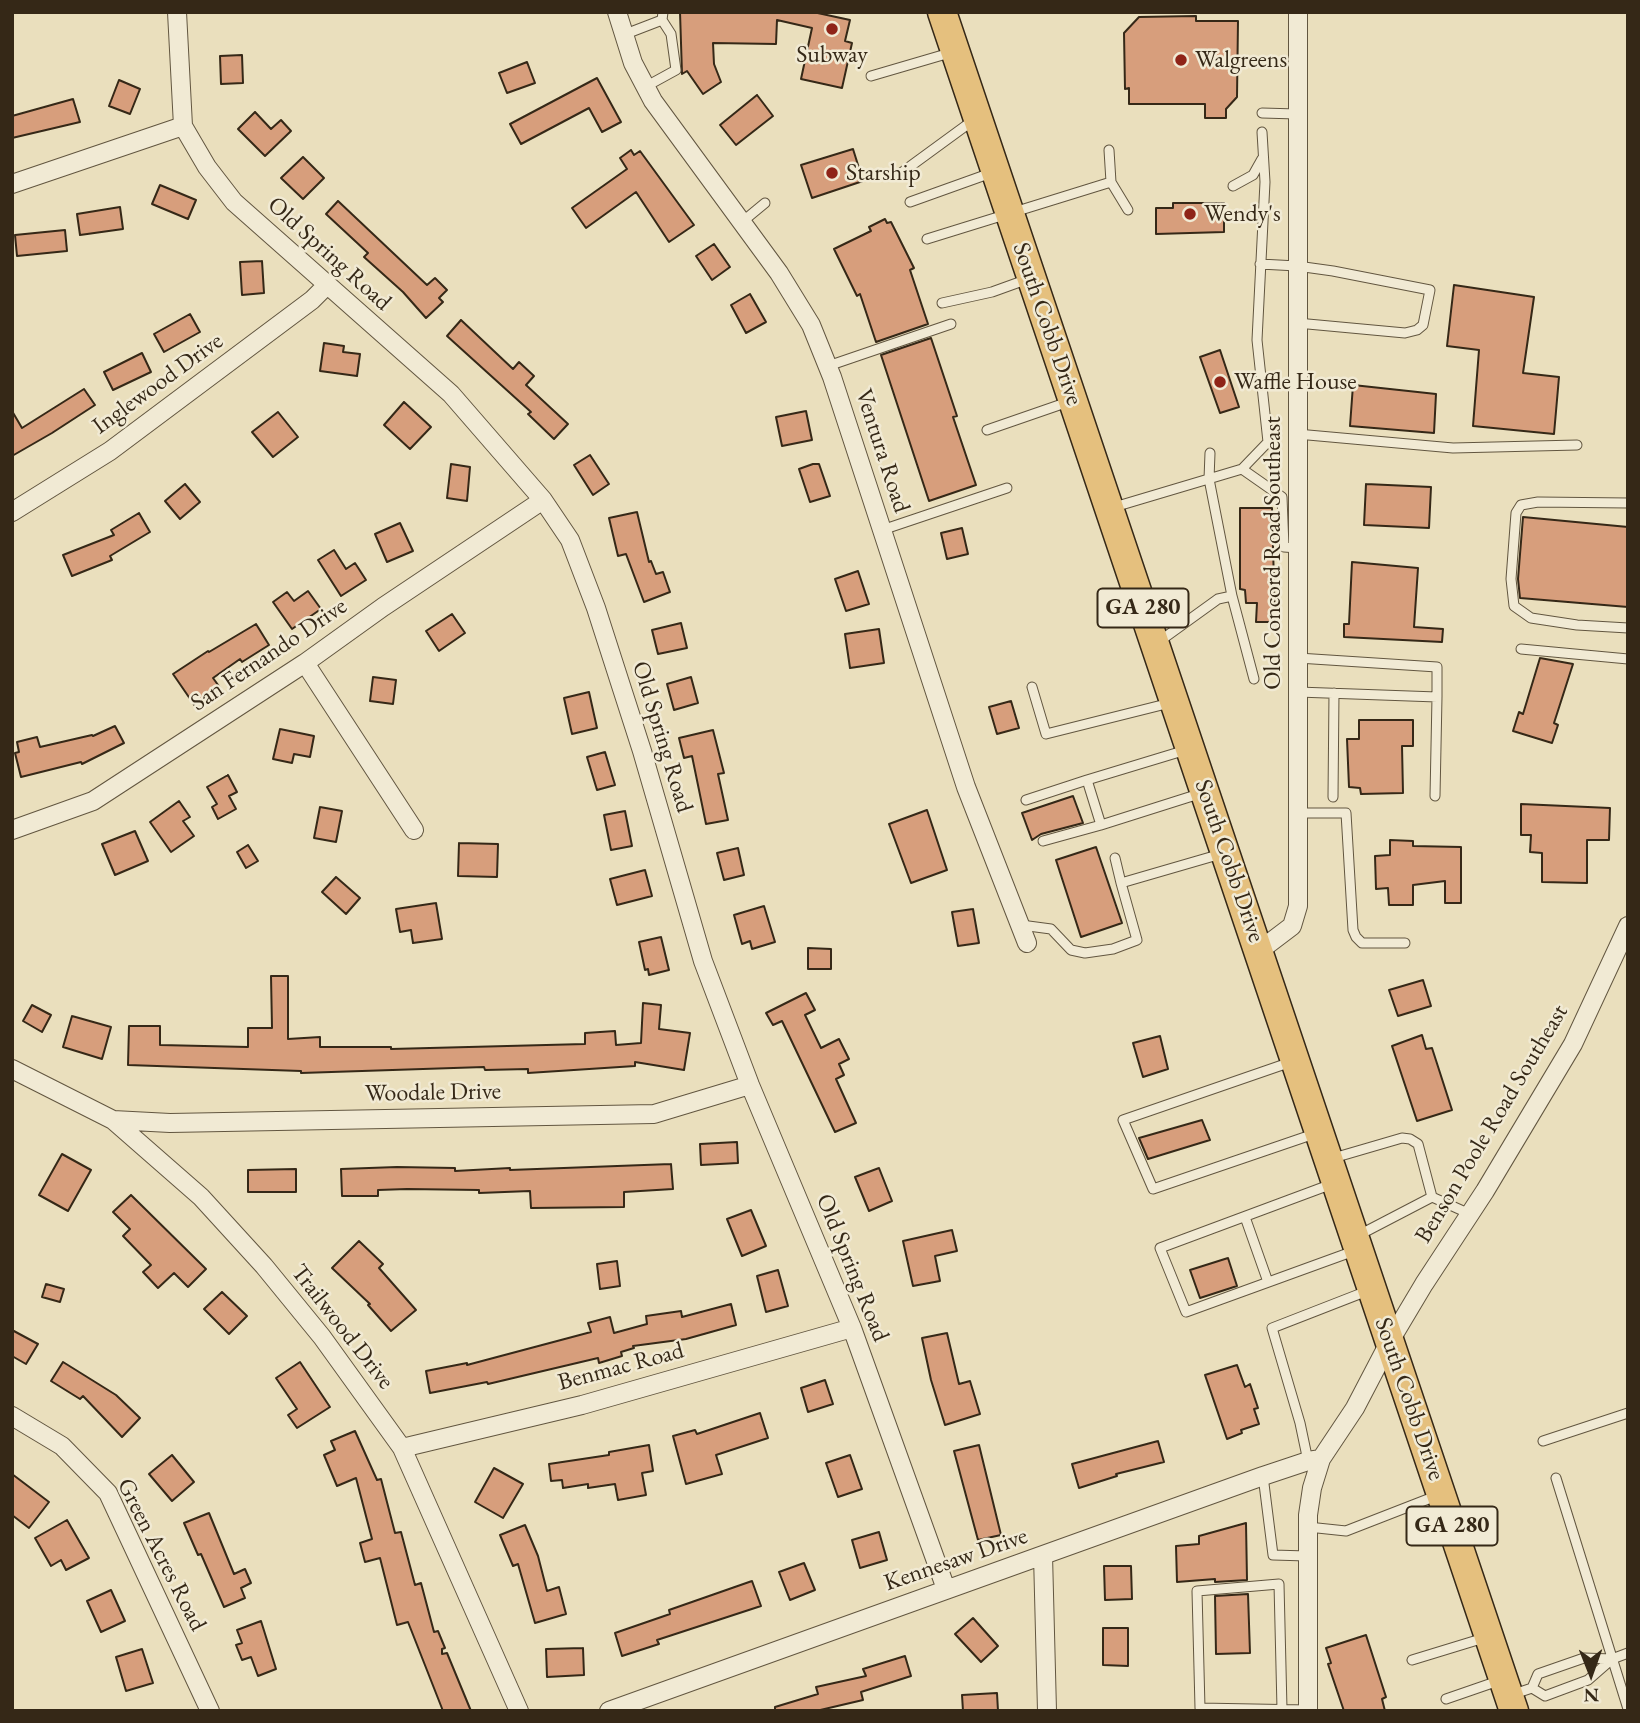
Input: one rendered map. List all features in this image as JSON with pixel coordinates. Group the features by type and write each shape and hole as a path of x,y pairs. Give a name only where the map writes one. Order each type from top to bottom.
{"main road":[{"name":"South Cobb Drive","path":"942,12 1489,1636 1515,1694"}],"street":[{"name":"Old Spring Road","path":"177,12 183,125 207,167 234,202 451,394 543,500 570,540 596,608 646,764 703,961 750,1085 852,1328 946,1589"},
{"name":"Ventura Road","path":"617,12 623,35 645,87 664,117 779,273 811,325 828,366 966,787 1027,943"},
{"name":"Old Concord Road Southeast","path":"1259,951 1292,926 1298,906 1298,12"},
{"path":"12,184 183,125"},
{"name":"Inglewood Drive","path":"12,512 110,451 327,286"},
{"name":"San Fernando Drive","path":"12,830 93,802 304,663 543,500"},
{"path":"304,663 414,830"},
{"name":"Benson Poole Road Southeast","path":"1390,1341 1573,1044 1628,926"},
{"name":"Trailwood Drive","path":"12,1069 113,1120 201,1197 264,1266 322,1337 402,1448 519,1711"},
{"name":"Woodale Drive","path":"113,1120 170,1123 654,1114 750,1085"},
{"name":"Benmac Road","path":"402,1448 582,1405 852,1328"},
{"path":"1308,1710 1307,1556 1315,1460 1355,1408 1390,1341"},
{"name":"Green Acres Road","path":"12,1416 62,1446 108,1493 210,1711"},
{"name":"Kennesaw Drive","path":"609,1711 1263,1476 1315,1460"},
{"path":"1043,1555 1046,1711"}],"lane":[{"path":"623,35 662,16 671,34 676,70 645,87"},
{"path":"871,76 955,52"},
{"path":"1262,113 1297,114"},
{"path":"897,176 977,117"},
{"path":"1110,508 1242,469 1268,442 1257,340 1265,182 1262,132"},
{"path":"1109,150 1111,182 1128,210"},
{"path":"1233,186 1253,175 1262,157"},
{"path":"910,202 996,172"},
{"path":"927,239 1111,182"},
{"path":"742,222 765,203"},
{"path":"1260,264 1297,266 1430,290 1423,326 1405,333 1297,323"},
{"path":"942,303 992,292 1032,278"},
{"path":"828,366 951,324"},
{"path":"987,430 1073,400"},
{"path":"1297,433 1453,448 1577,445"},
{"path":"1210,453 1209,479 1232,596 1254,679"},
{"path":"1242,469 1282,497 1284,547 1297,548"},
{"path":"882,530 1007,488"},
{"path":"1628,503 1538,502 1521,505 1516,513 1511,579 1514,606 1531,618 1577,625 1628,628"},
{"path":"1156,644 1218,599 1232,596"},
{"path":"1521,649 1628,659"},
{"path":"1298,658 1437,667 1435,796"},
{"path":"1032,687 1046,734 1175,701"},
{"path":"1298,692 1437,697"},
{"path":"1333,797 1334,693"},
{"path":"1026,800 1191,748"},
{"path":"1087,780 1101,825"},
{"path":"1043,841 1206,792"},
{"path":"1298,813 1346,813 1353,930 1356,937 1362,943 1405,943"},
{"path":"1121,883 1226,853"},
{"path":"1020,925 1051,929 1071,950 1085,953 1113,949 1137,940 1115,858"},
{"path":"1296,1060 1123,1120 1153,1189 1320,1132"},
{"path":"1402,1138 1418,1144 1432,1197 1357,1243 1268,1282 1186,1312 1160,1248 1245,1217 1402,1138"},
{"path":"1432,1197 1470,1214"},
{"path":"1245,1217 1268,1282"},
{"path":"1315,1460 1300,1423 1272,1328 1372,1289"},
{"path":"1543,1441 1628,1413"},
{"path":"1263,1476 1272,1555 1307,1556"},
{"path":"1556,1478 1627,1704"},
{"path":"1308,1527 1346,1531 1441,1494"},
{"path":"1282,1709 1279,1584 1197,1591 1200,1709 1308,1710"},
{"path":"1412,1660 1489,1636"},
{"path":"1447,1699 1515,1694 1545,1696 1588,1680 1612,1659 1628,1653"},
{"path":"1515,1694 1538,1674 1584,1658 1612,1659"}],"building":[{"path":"680,12 813,12 850,20 845,41 852,43 842,88 801,79 812,28 777,20 776,44 713,43 714,64 721,82 703,94 687,71 682,74"},
{"name":"Walgreens","path":"1196,16 1196,21 1238,21 1237,97 1226,109 1226,118 1205,118 1205,104 1129,104 1129,88 1125,89 1124,33 1139,17"},
{"path":"242,55 243,83 221,84 220,56"},
{"path":"527,62 535,83 507,93 499,73"},
{"path":"597,78 621,122 602,132 589,108 521,144 510,124"},
{"path":"119,80 140,89 130,114 109,106"},
{"path":"757,95 773,116 736,145 720,125"},
{"path":"73,99 80,122 12,138 12,116"},
{"path":"255,112 271,129 281,120 291,131 265,156 238,129"},
{"name":"Starship","path":"853,149 863,181 812,198 801,165"},
{"path":"631,150 634,155 640,151 694,225 669,242 636,192 586,228 572,208 627,169 620,158"},
{"path":"303,157 324,178 303,199 281,178"},
{"path":"160,185 196,200 188,219 152,204"},
{"path":"338,201 427,285 435,278 447,290 439,298 443,302 426,318 403,292 364,257 368,253 326,214"},
{"name":"Wendy's","path":"1173,203 1224,203 1224,232 1156,234 1156,208 1173,208"},
{"path":"120,207 123,229 80,235 77,214"},
{"path":"885,219 887,223 891,222 914,268 910,270 928,324 876,342 860,294 857,296 834,249 871,231 869,227"},
{"path":"65,230 67,251 17,256 15,235"},
{"path":"714,244 730,267 712,280 696,256"},
{"path":"262,261 264,293 242,295 240,262"},
{"path":"1454,285 1534,297 1523,373 1559,377 1554,434 1473,426 1479,350 1447,346"},
{"path":"750,294 766,322 746,333 731,305"},
{"path":"190,314 200,332 164,352 154,334"},
{"path":"461,320 513,369 519,362 534,376 526,385 568,424 554,439 528,414 531,412 447,336"},
{"path":"931,338 976,485 929,501 881,355"},
{"path":"324,343 344,346 343,352 360,354 357,376 320,371"},
{"name":"Waffle House","path":"1220,350 1239,407 1220,413 1200,357"},
{"path":"142,353 151,372 113,390 104,372"},
{"path":"1353,385 1436,394 1434,433 1350,426"},
{"path":"84,389 95,405 12,456 12,411 22,428"},
{"path":"404,402 431,427 410,449 384,425"},
{"path":"806,411 812,440 782,446 776,417"},
{"path":"278,412 298,437 273,457 252,432"},
{"path":"590,455 609,484 593,495 574,465"},
{"path":"451,464 470,467 467,501 447,498"},
{"path":"819,464 830,496 810,502 799,469"},
{"path":"185,484 200,502 180,519 165,501"},
{"path":"1366,484 1431,487 1429,528 1364,525"},
{"path":"1240,508 1272,508 1275,622 1256,622 1257,603 1246,603 1245,590 1240,589"},
{"path":"637,512 649,562 651,561 656,574 663,572 670,592 644,602 626,554 618,556 609,518"},
{"path":"139,513 150,532 110,556 112,560 72,576 63,555 114,535 111,530"},
{"path":"1523,517 1628,527 1628,607 1520,598 1518,579"},
{"path":"400,523 413,551 387,562 375,534"},
{"path":"962,528 968,554 947,559 941,533"},
{"path":"334,550 346,569 355,563 366,580 341,596 318,560"},
{"path":"1352,562 1418,568 1414,627 1443,629 1442,642 1344,637 1344,624 1349,624"},
{"path":"858,571 869,604 846,611 835,579"},
{"path":"308,591 321,609 292,629 273,602 287,592 294,601"},
{"path":"452,614 465,633 439,651 426,631"},
{"path":"681,623 687,648 658,654 652,630"},
{"path":"256,624 269,645 242,662 240,659 213,678 221,689 195,706 173,674"},
{"path":"879,629 884,663 850,668 845,634"},
{"path":"1540,658 1573,664 1554,723 1558,725 1552,743 1513,731 1519,712 1523,714"},
{"path":"373,677 396,680 393,704 370,701"},
{"path":"691,677 698,703 674,710 667,684"},
{"path":"589,692 597,728 572,734 564,698"},
{"path":"1011,701 1019,728 997,734 989,707"},
{"path":"1359,720 1413,720 1413,746 1402,746 1403,793 1361,794 1360,788 1349,787 1347,739 1359,739"},
{"path":"115,726 124,743 82,764 81,762 21,777 15,753 19,752 17,742 37,737 40,747 93,736"},
{"path":"280,729 314,736 310,757 294,754 292,763 273,759"},
{"path":"713,730 724,773 718,774 728,820 706,824 692,756 684,758 679,738"},
{"path":"605,752 615,785 597,790 587,757"},
{"path":"228,775 237,792 229,796 236,809 218,819 212,807 217,804 207,787"},
{"path":"1073,796 1083,823 1041,834 1032,840 1022,813"},
{"path":"179,801 190,817 183,821 194,836 171,852 150,822"},
{"path":"1521,804 1610,808 1609,840 1587,840 1587,883 1542,882 1542,853 1530,852 1531,835 1521,835"},
{"path":"320,807 342,811 336,842 314,838"},
{"path":"927,810 947,870 911,883 889,824"},
{"path":"625,811 632,846 611,850 604,815"},
{"path":"135,831 148,861 115,875 102,844"},
{"path":"1390,840 1413,841 1413,846 1461,847 1461,903 1445,903 1445,881 1413,885 1413,905 1389,905 1388,888 1376,889 1375,856 1390,855"},
{"path":"459,843 498,844 497,877 458,876"},
{"path":"248,845 258,861 246,868 237,852"},
{"path":"1096,847 1122,923 1081,937 1056,860"},
{"path":"738,848 744,875 724,880 717,853"},
{"path":"645,870 652,896 617,905 610,879"},
{"path":"336,877 360,898 346,914 322,892"},
{"path":"436,903 442,939 413,943 411,930 400,932 396,909"},
{"path":"764,906 775,942 752,949 750,941 742,944 734,915"},
{"path":"973,909 979,943 958,946 952,912"},
{"path":"661,937 669,970 649,975 648,969 645,970 639,942"},
{"path":"808,948 831,949 831,969 808,969"},
{"path":"271,976 288,976 288,1039 320,1037 320,1047 391,1049 585,1044 585,1033 615,1031 616,1045 641,1043 643,1003 661,1005 659,1029 690,1033 684,1070 635,1062 635,1066 528,1073 528,1069 485,1070 484,1067 301,1073 128,1065 129,1026 160,1026 160,1045 248,1047 248,1028 272,1028"},
{"path":"1423,980 1431,1006 1398,1016 1389,990"},
{"path":"806,993 815,1010 805,1015 821,1048 839,1039 849,1059 839,1064 844,1075 836,1079 856,1123 835,1132 782,1021 773,1025 766,1013"},
{"path":"32,1005 51,1015 42,1032 23,1021"},
{"path":"72,1016 111,1027 102,1059 63,1047"},
{"path":"1422,1035 1426,1049 1432,1048 1452,1110 1417,1121 1392,1046"},
{"path":"1160,1036 1168,1069 1143,1077 1133,1043"},
{"path":"1202,1120 1210,1140 1148,1159 1139,1138"},
{"path":"737,1142 738,1163 701,1165 700,1144"},
{"path":"62,1154 91,1170 68,1211 39,1195"},
{"path":"671,1164 673,1189 624,1192 624,1207 531,1208 530,1191 479,1193 479,1190 407,1189 378,1190 378,1196 342,1196 341,1169 455,1168 455,1171"},
{"path":"879,1168 892,1201 869,1211 855,1177"},
{"path":"296,1169 296,1192 248,1192 248,1170"},
{"path":"131,1195 206,1269 188,1287 174,1273 158,1288 143,1272 151,1265 123,1236 130,1229 113,1212"},
{"path":"751,1210 766,1246 742,1256 727,1219"},
{"path":"952,1230 957,1251 935,1256 940,1281 913,1286 903,1241"},
{"path":"359,1241 383,1264 379,1268 416,1310 391,1331 368,1305 370,1304 332,1268"},
{"path":"1228,1258 1237,1286 1200,1298 1190,1270"},
{"path":"617,1261 620,1286 600,1289 597,1264"},
{"path":"778,1270 788,1306 766,1312 757,1276"},
{"path":"46,1284 64,1289 60,1302 42,1297"},
{"path":"222,1292 247,1316 229,1334 204,1309"},
{"path":"731,1304 736,1325 686,1339 633,1346 634,1348 621,1352 622,1356 599,1363 598,1358 488,1384 487,1382 430,1393 426,1371 467,1365 591,1332 588,1323 610,1317 614,1333 647,1324 646,1316 681,1311 682,1317"},
{"path":"12,1330 38,1344 26,1364 12,1356"},
{"path":"947,1333 959,1384 970,1381 980,1414 945,1425 922,1338"},
{"path":"63,1362 116,1395 140,1418 122,1437 83,1396 80,1399 51,1381"},
{"path":"300,1362 330,1407 297,1428 288,1415 297,1409 276,1378"},
{"path":"1237,1365 1245,1387 1250,1384 1258,1408 1254,1409 1259,1424 1241,1430 1242,1433 1227,1439 1205,1375"},
{"path":"825,1380 833,1404 808,1412 801,1388"},
{"path":"760,1413 768,1438 716,1455 722,1474 686,1484 673,1436 695,1430 697,1434"},
{"path":"355,1431 377,1480 381,1479 395,1533 401,1532 415,1585 421,1583 434,1632 438,1631 445,1648 442,1649 442,1654 447,1653 471,1711 443,1711 408,1622 397,1625 380,1558 365,1562 360,1543 372,1539 356,1478 337,1486 324,1455 335,1450 331,1441"},
{"path":"1158,1441 1164,1462 1116,1474 1117,1476 1079,1488 1072,1464"},
{"path":"649,1445 653,1471 642,1473 646,1495 618,1500 615,1484 563,1488 562,1480 551,1481 549,1464 609,1455 609,1452"},
{"path":"979,1445 1001,1535 978,1540 954,1451"},
{"path":"172,1455 194,1482 172,1501 149,1474"},
{"path":"850,1455 862,1489 838,1497 826,1463"},
{"path":"494,1468 523,1484 503,1518 475,1502"},
{"path":"12,1474 49,1502 29,1528 12,1515"},
{"path":"209,1513 234,1574 245,1569 251,1583 241,1588 245,1598 224,1607 184,1523"},
{"path":"67,1520 89,1558 66,1570 61,1560 51,1566 35,1538"},
{"path":"1246,1523 1247,1580 1177,1582 1176,1546 1199,1544 1199,1536"},
{"path":"525,1525 538,1556 547,1591 559,1587 566,1614 535,1623 518,1564 513,1566 500,1535"},
{"path":"879,1532 887,1560 860,1568 852,1540"},
{"path":"804,1563 815,1590 790,1600 779,1572"},
{"path":"1104,1566 1131,1566 1132,1599 1105,1600"},
{"path":"752,1581 761,1606 657,1640 659,1644 622,1656 615,1633 670,1614 669,1610"},
{"path":"111,1590 125,1621 101,1632 87,1601"},
{"path":"1248,1594 1250,1653 1216,1654 1215,1596"},
{"path":"973,1618 998,1646 981,1662 955,1634"},
{"path":"261,1621 276,1669 258,1676 251,1657 242,1660 236,1645 242,1643 237,1630"},
{"path":"1103,1628 1128,1628 1128,1666 1103,1665"},
{"path":"1366,1635 1386,1697 1382,1699 1385,1711 1344,1711 1328,1664 1331,1663 1326,1648"},
{"path":"583,1648 584,1675 547,1677 546,1649"},
{"path":"142,1649 153,1683 126,1691 116,1657"},
{"path":"905,1656 911,1676 861,1692 863,1700 816,1711 775,1711 775,1707 818,1694 816,1687 866,1676 863,1669"},
{"path":"997,1693 998,1711 963,1711 962,1695"}],"place":[{"name":"Subway","path":"832,29"},
{"name":"Walgreens","path":"1181,60"},
{"name":"Starship","path":"832,173"},
{"name":"Wendy's","path":"1190,214"},
{"name":"Waffle House","path":"1220,382"}]}
